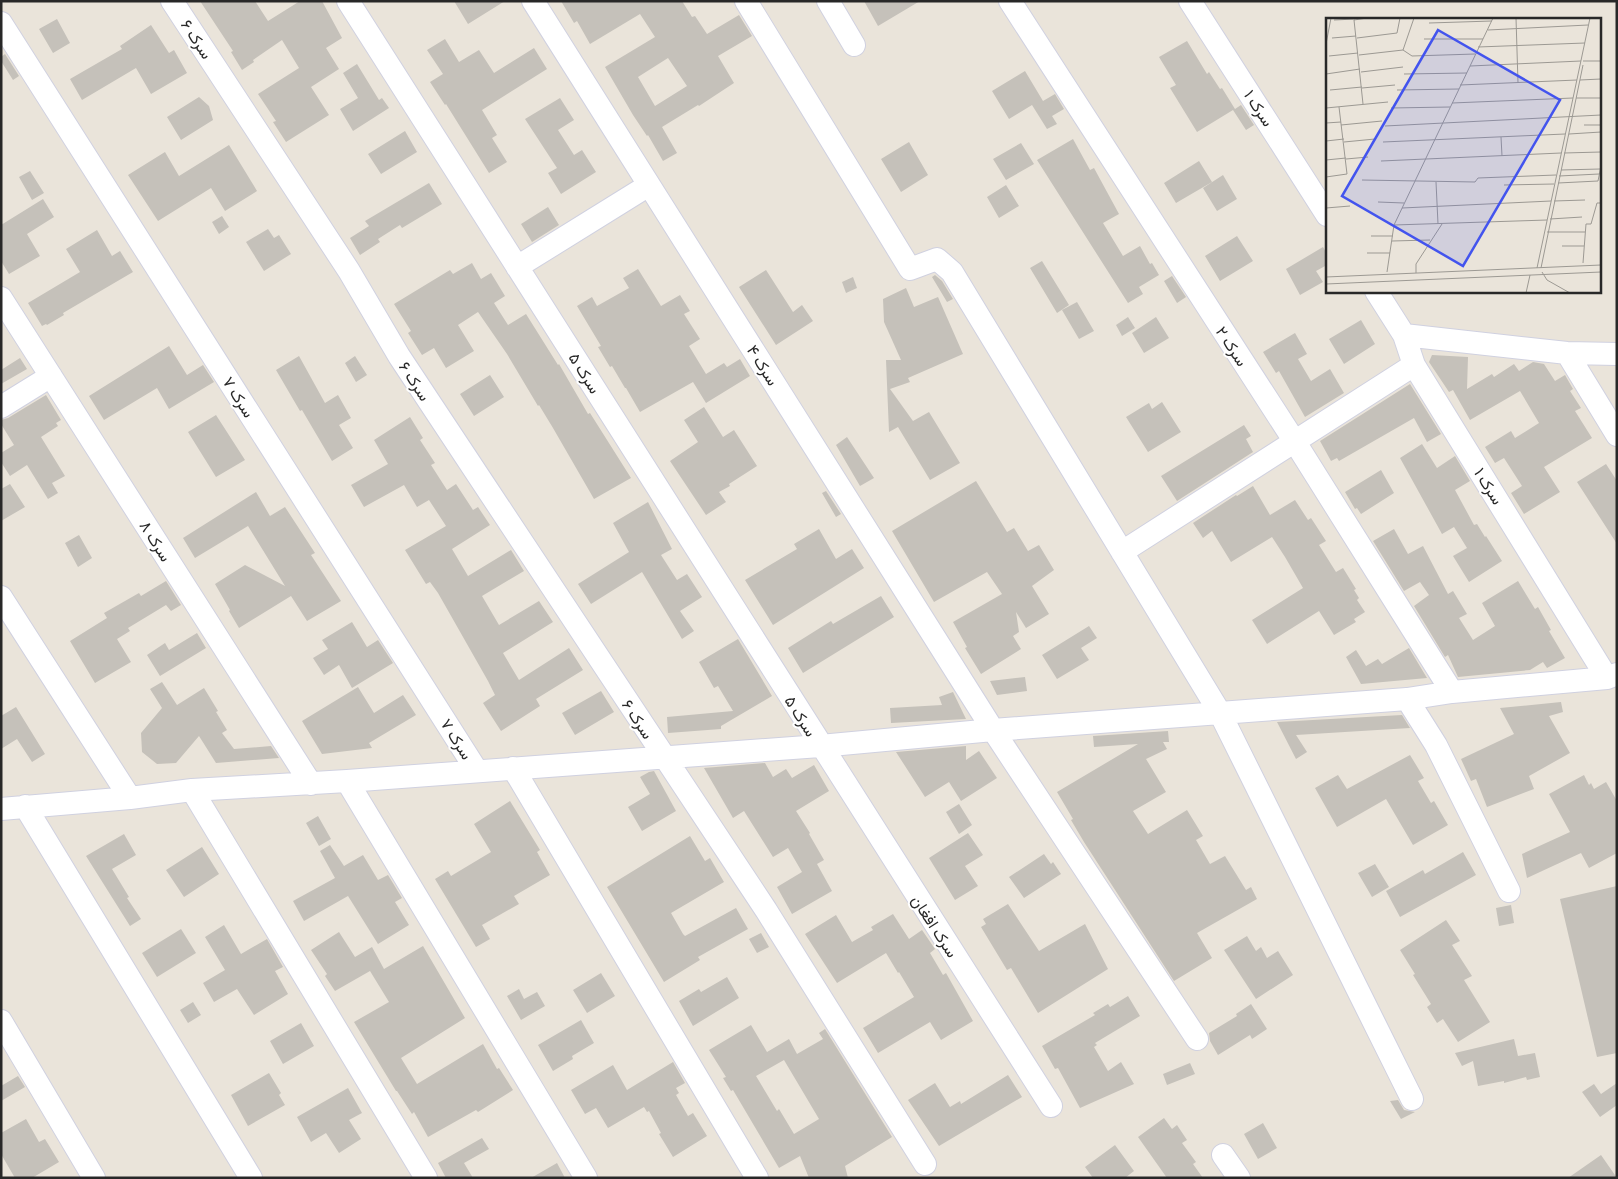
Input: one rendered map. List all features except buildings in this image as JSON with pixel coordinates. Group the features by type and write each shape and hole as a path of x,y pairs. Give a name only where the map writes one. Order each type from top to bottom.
{"street":[{"name":"سرک ۶","path":"172,1 349,271 399,356 766,910 925,1164"},
{"name":"سرک ۵","path":"348,1 820,746"},
{"name":"سرک ۴","path":"533,1 993,730 1197,1039"},
{"path":"746,1 910,269 937,259 952,272 1220,713 1412,1099"},
{"path":"828,1 854,45"},
{"name":"سرک ۲","path":"1010,1 1295,442 1452,692"},
{"name":"سرک ۱","path":"1190,1 1326,213"},
{"name":"سرک ۷","path":"1,24 477,771"},
{"path":"517,266 649,185"},
{"name":"سرک ۱","path":"1377,292 1404,335 1414,365 1612,676"},
{"name":"سرک ۸","path":"1,298 310,784"},
{"path":"1404,335 1567,353 1617,354"},
{"path":"1567,353 1617,435"},
{"path":"1122,552 1414,365"},
{"path":"1,407 51,376"},
{"path":"1,597 130,798"},
{"path":"1,809 130,798 192,790 310,784 820,746 993,730 1407,699 1452,692 1612,676"},
{"path":"1407,699 1436,745 1509,891"},
{"name":"سرک افغان","path":"820,746 1051,1106"},
{"path":"513,768 756,1178"},
{"path":"347,781 586,1178"},
{"path":"192,790 426,1178"},
{"path":"25,806 251,1178"},
{"path":"1,1021 94,1178"},
{"path":"1223,1155 1239,1178"}]}
